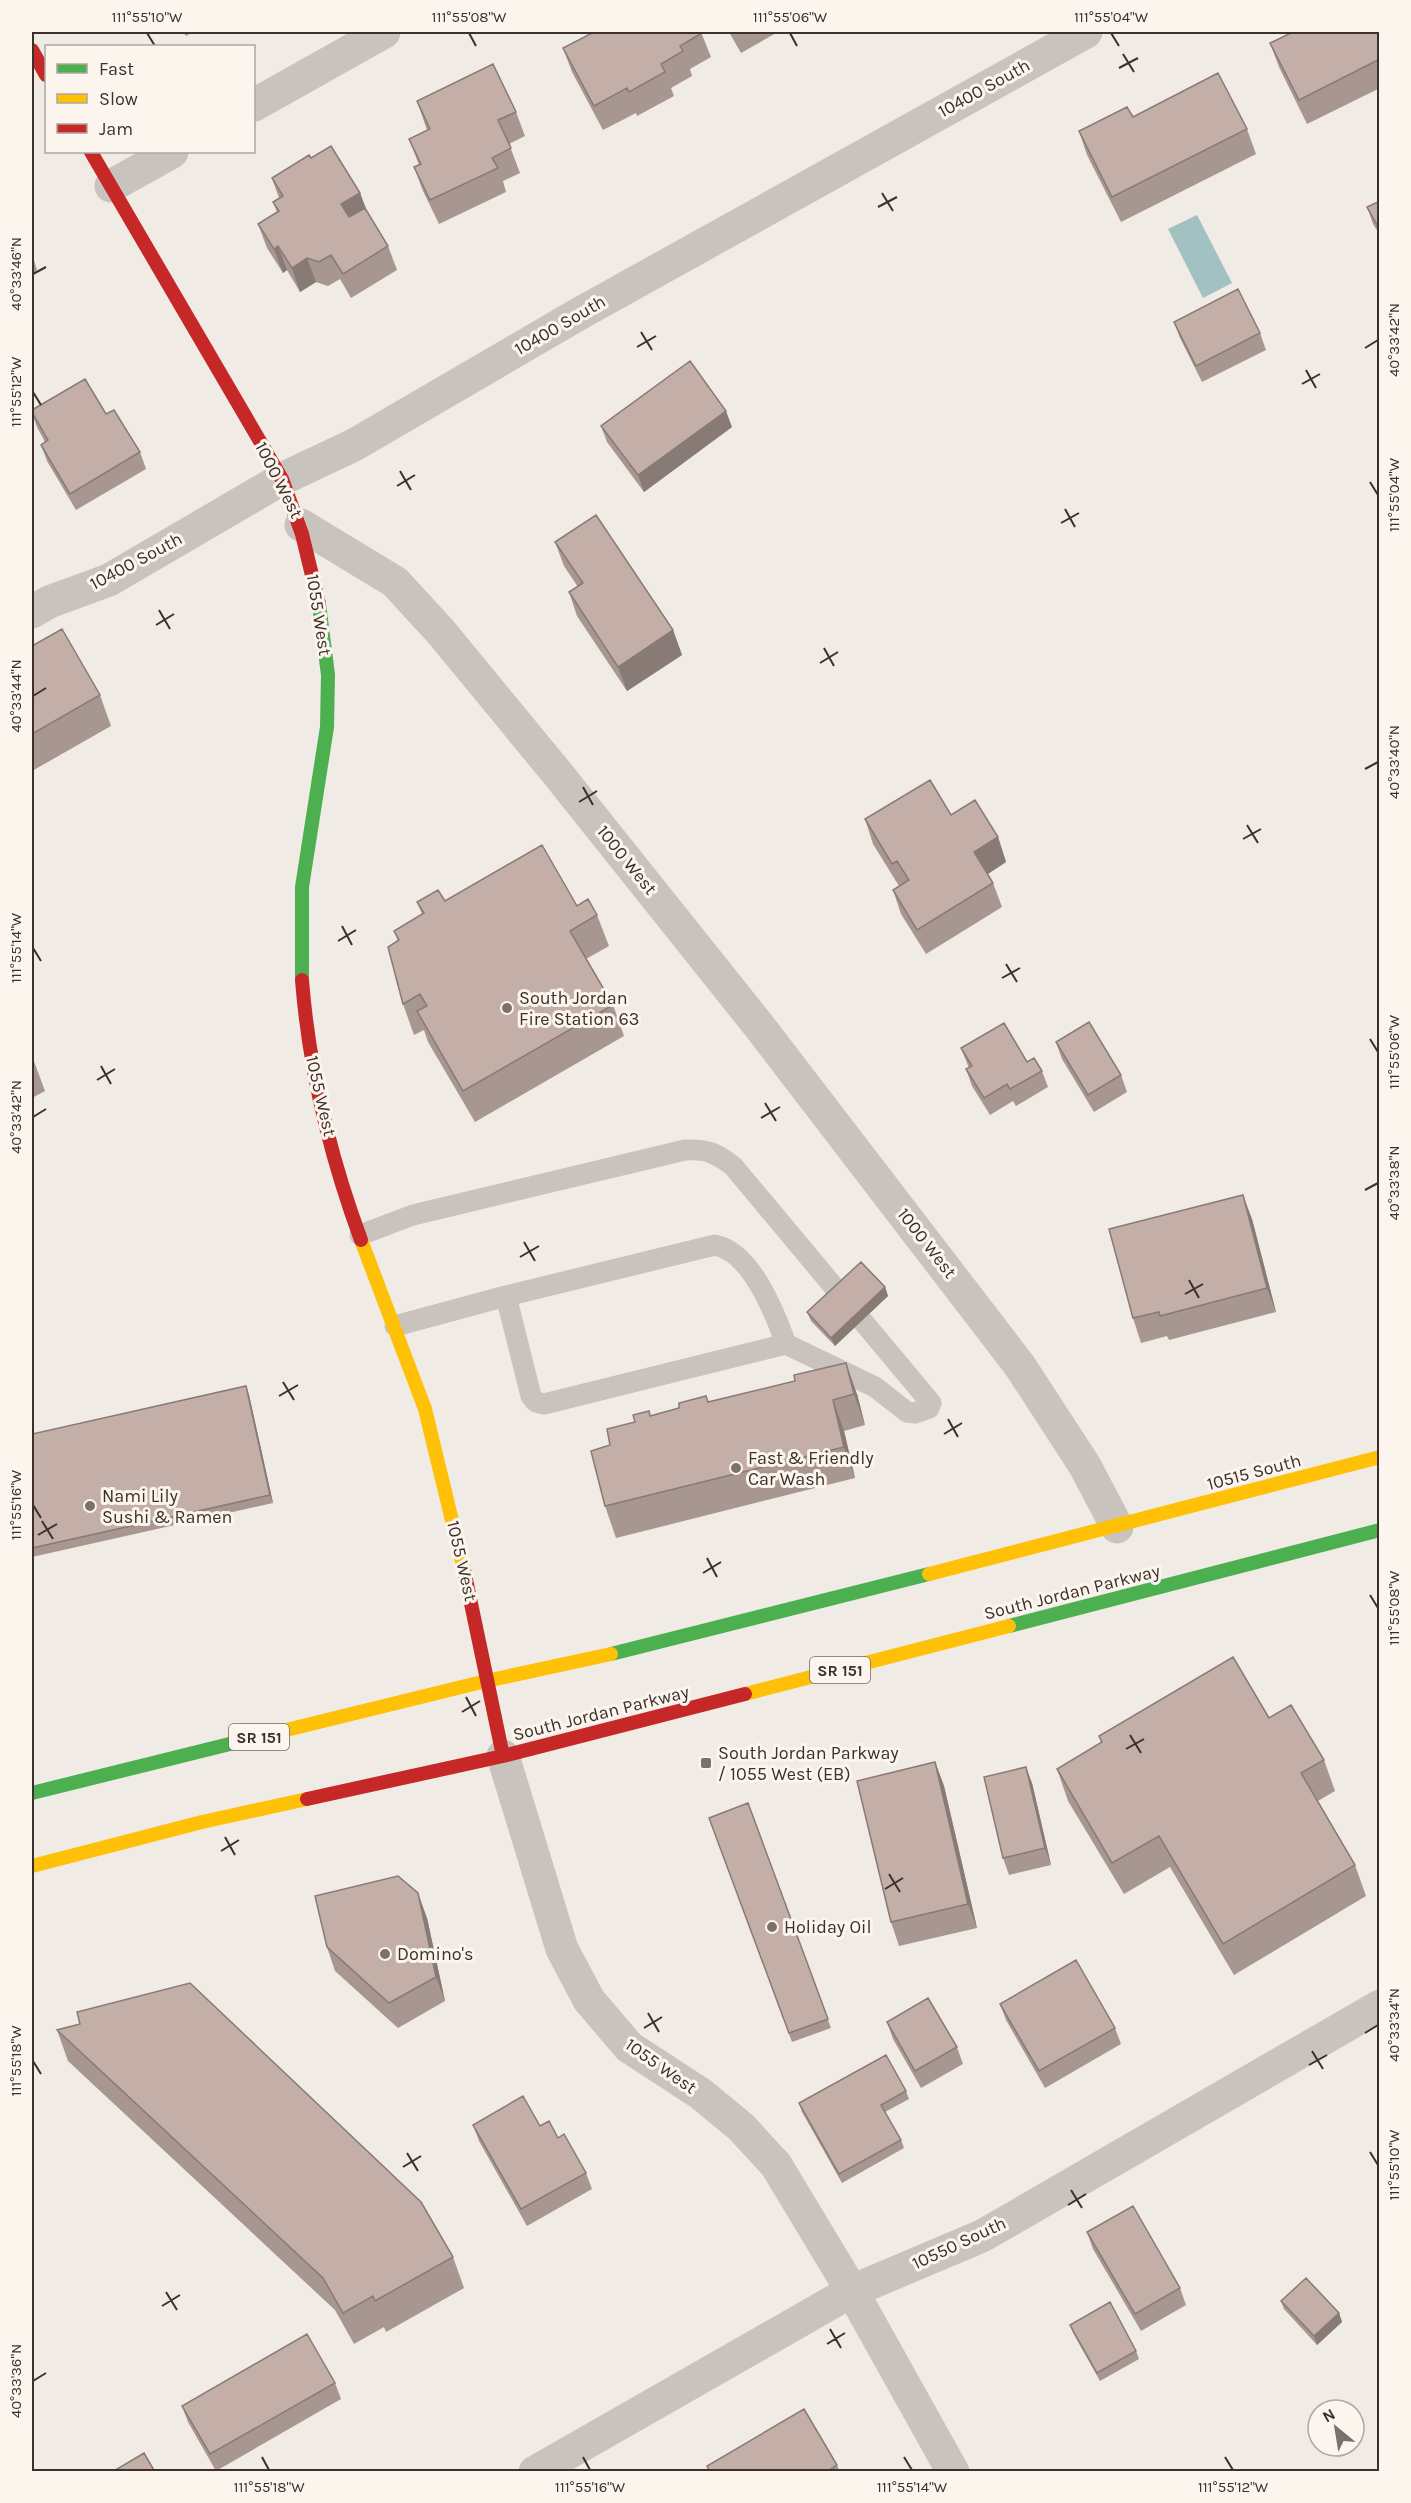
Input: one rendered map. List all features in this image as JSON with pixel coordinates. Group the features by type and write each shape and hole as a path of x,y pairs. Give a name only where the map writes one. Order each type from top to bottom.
{"main road":[{"path":"32,50 45,73"},
{"name":"1000 West","path":"92,153 282,479 301,525"},
{"name":"1055 West","path":"301,525 317,584 326,647 328,706 322,766 302,889 300,962 308,1035 323,1111 360,1235 424,1408 470,1587 486,1681 504,1756"},
{"name":"10515 South","path":"1127,1524 1380,1457"},
{"name":"SR 151","path":"32,1793 486,1681 570,1664 1127,1524"},
{"name":"South Jordan Parkway","path":"32,1866 201,1822 504,1756 1380,1530"}],"street":[{"path":"255,104 384,32"},
{"name":"10400 South","path":"32,612 49,602 109,580 282,479 354,445 577,315 1086,32"},
{"path":"111,186 170,153"},
{"name":"1000 West","path":"301,525 395,582 441,632 557,773 774,1045 985,1318 1127,1524"},
{"name":"1055 West","path":"504,1756 562,1949 589,2000 629,2047 701,2094 741,2127 776,2165 852,2290 953,2472"},
{"name":"10550 South","path":"535,2472 852,2290 982,2236 1380,2006"}],"lane":[{"path":"360,1235 413,1215 686,1150 705,1149 733,1166 751,1186 931,1402 929,1408 915,1413 907,1412 875,1387 786,1344 544,1404 536,1402 531,1396 506,1296"},
{"path":"395,1326 506,1296 715,1245 733,1252 766,1294 786,1344"}],"water":[{"path":"1197,215 1232,283 1203,298 1168,229"}],"building":[{"path":"594,32 702,33 680,46 683,51 661,64 665,72 629,92 627,88 594,106 563,48"},
{"path":"1293,32 1380,32 1380,59 1299,100 1270,43"},
{"path":"493,64 516,112 498,120 511,148 492,158 498,168 430,200 414,167 421,164 409,139 430,129 417,101"},
{"path":"1218,73 1247,129 1112,197 1079,131 1127,107 1133,117"},
{"path":"331,146 360,193 341,204 349,217 365,208 388,246 343,274 331,255 319,262 307,258 292,268 278,246 274,249 258,224 279,211 273,202 283,196 272,178 309,155 311,158"},
{"path":"1380,201 1380,230 1367,207"},
{"path":"1238,289 1260,333 1196,366 1174,322"},
{"path":"690,361 726,411 638,475 601,426"},
{"path":"85,379 106,414 114,410 140,452 70,494 41,445 48,440 32,410"},
{"path":"596,515 673,630 618,667 569,592 583,583 555,542"},
{"path":"62,629 100,695 32,734 32,646"},
{"path":"930,780 951,815 975,800 998,837 974,852 993,883 917,930 893,890 909,880 897,861 892,864 865,819"},
{"name":"South Jordan Fire Station 63","path":"542,845 577,906 588,899 597,915 570,931 613,1005 463,1091 417,1011 427,1006 420,994 403,1004 388,947 399,940 394,931 424,913 417,902 438,890 445,901"},
{"path":"1089,1022 1121,1075 1088,1095 1056,1042"},
{"path":"1004,1023 1027,1062 1034,1058 1042,1071 1010,1089 1007,1084 984,1098 966,1069 972,1066 961,1048"},
{"path":"1243,1195 1267,1288 1160,1316 1159,1312 1133,1318 1109,1229"},
{"path":"861,1262 885,1287 831,1338 807,1312"},
{"path":"846,1363 854,1394 833,1400 844,1447 605,1506 591,1451 610,1445 607,1429 635,1422 633,1415 649,1411 650,1416 679,1408 679,1403 706,1396 708,1402 795,1381 794,1375"},
{"path":"246,1386 270,1495 32,1548 32,1434"},
{"path":"1233,1657 1269,1718 1291,1705 1324,1760 1301,1773 1355,1865 1223,1944 1159,1836 1112,1863 1057,1769 1102,1742 1099,1736"},
{"path":"935,1762 968,1904 891,1922 857,1781"},
{"path":"1026,1767 1045,1848 1003,1858 984,1777"},
{"name":"Holiday Oil","path":"748,1803 828,2019 789,2033 709,1818"},
{"path":"398,1876 418,1893 436,1977 389,2003 327,1947 315,1896"},
{"path":"1076,1960 1115,2028 1039,2071 1000,2004"},
{"path":"190,1983 421,2202 453,2257 375,2301 373,2296 343,2313 323,2278 57,2030 80,2024 77,2012"},
{"path":"928,1998 957,2047 915,2071 887,2022"},
{"path":"886,2055 906,2091 881,2105 901,2140 839,2174 799,2103"},
{"path":"523,2096 540,2126 549,2121 558,2138 564,2134 586,2173 521,2209 473,2125"},
{"path":"1133,2206 1180,2288 1135,2314 1087,2232"},
{"path":"1306,2278 1339,2313 1314,2336 1281,2301"},
{"path":"1110,2302 1136,2351 1097,2373 1070,2325"},
{"path":"307,2334 335,2383 210,2454 182,2406"},
{"path":"804,2409 837,2465 826,2472 710,2472 707,2466"},
{"path":"144,2453 155,2472 112,2472"}],"traffic: fast":[{"path":"302,980 302,887 327,727 328,675 319,604"},
{"path":"1009,1626 1380,1530"},
{"path":"611,1654 929,1574"},
{"path":"32,1793 274,1733"}],"traffic: slow":[{"path":"361,1240 425,1409 464,1570"},
{"path":"929,1574 1380,1457"},
{"path":"745,1694 1009,1626"},
{"path":"274,1733 486,1681 611,1654"},
{"path":"32,1866 202,1822 307,1799"}],"traffic: jam":[{"path":"32,50 45,73"},
{"path":"92,153 282,479 302,534 319,604"},
{"path":"302,980 310,1046 323,1112 340,1176 361,1240"},
{"path":"464,1570 503,1756"},
{"path":"307,1799 503,1756 745,1694"}],"place":[{"name":"South Jordan Fire Station 63","path":"507,1008"},
{"name":"Fast & Friendly Car Wash","path":"736,1468"},
{"name":"Nami Lily Sushi & Ramen","path":"90,1506"},
{"name":"South Jordan Parkway / 1055 West (EB)","path":"706,1763"},
{"name":"Holiday Oil","path":"772,1927"},
{"name":"Domino's","path":"385,1954"}]}
